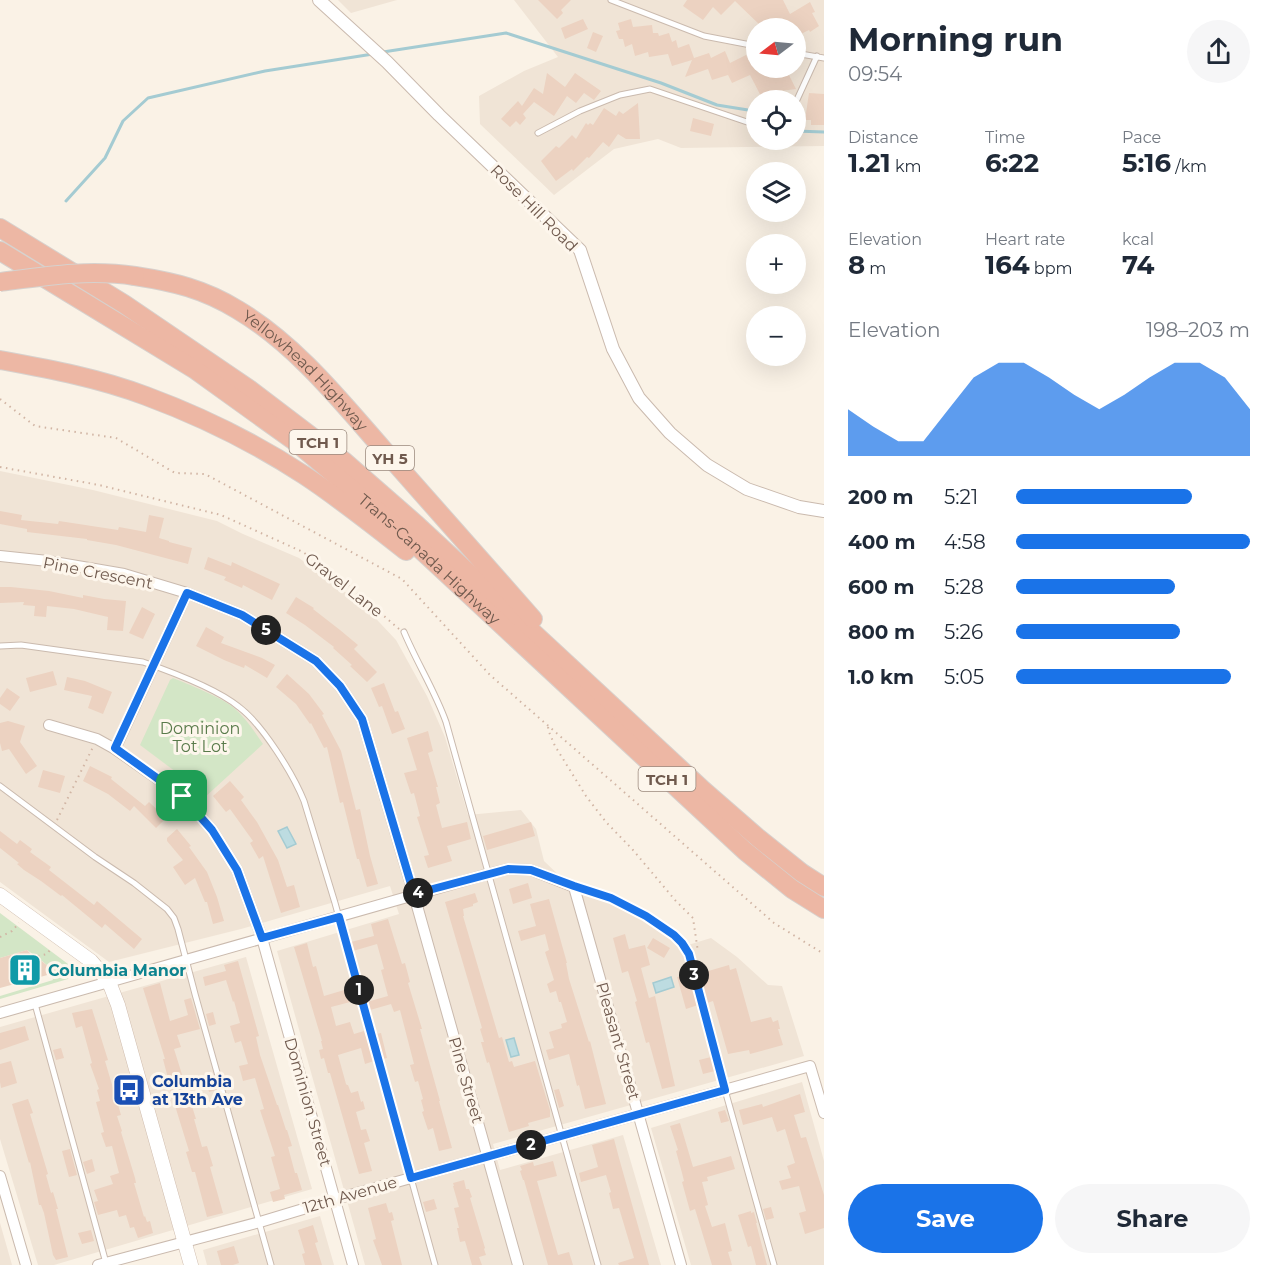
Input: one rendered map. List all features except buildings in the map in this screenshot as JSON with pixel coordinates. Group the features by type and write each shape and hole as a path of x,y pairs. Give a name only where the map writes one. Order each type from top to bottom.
{"highway":[{"name":"Trans-Canada Highway","path":"0,228 124,304 249,389 345,462 417,525 695,783 757,837 802,873 824,887"},
{"name":"Trans-Canada Highway","path":"0,251 194,369 297,443 392,523 745,851 792,889 824,909"},
{"name":"Yellowhead Highway","path":"0,282 99,272 135,276 171,282 203,292 239,310 279,339 329,388 604,699"},
{"path":"0,360 90,378 144,395 201,418 265,451 305,475 383,532 518,640"}],"main road":[{"path":"0,895 91,961 109,982 118,1005 191,1265"}],"street":[{"name":"Rose Hill Road","path":"319,0 387,62 579,250 612,349 639,398 670,434 707,465 747,489 799,507 824,511"},
{"name":"Pine Crescent","path":"0,556 48,561 124,574 187,593 242,615 316,661 340,686 362,719 414,894"},
{"path":"115,748 187,593"},
{"name":"Dominion Street","path":"49,725 97,739 115,748 182,796 212,830 237,870 262,938 353,1265"},
{"path":"0,1013 508,869 531,870 574,886"},
{"name":"Pleasant Street","path":"574,886 681,1265"},
{"name":"Pine Street","path":"414,894 518,1265"},
{"name":"12th Avenue","path":"102,1264 260,1222 810,1066 824,1113"},
{"path":"0,1176 26,1265"}],"lane":[{"path":"611,0 704,36 746,44"},
{"path":"619,3 629,0"},
{"path":"803,90 821,57 806,54"},
{"path":"538,133 580,111 620,95 650,89 746,122"},
{"path":"404,632 447,722 598,1265"},
{"path":"0,646 21,645 143,662 228,699 242,709 264,734 304,801 339,917 435,1265"},
{"path":"0,786 95,857 134,883 167,909 174,918 271,1265"},
{"path":"574,886 611,898 638,912 674,935 689,954 774,1265"},
{"path":"34,1002 102,1264"}],"path":[{"path":"0,399 35,426 116,438 175,473 205,474 402,579 490,675 774,922 824,954"},
{"name":"Gravel Lane","path":"0,466 109,487 221,514 303,552 349,586 404,632"},
{"path":"548,726 555,746 586,796 606,822 693,918 698,952"},
{"path":"54,826 97,739"},
{"path":"0,937 12,931 27,914"},
{"path":"34,959 34,957 47,954 59,938"}],"shaded area":[{"path":"338,0 397,0 351,13"},
{"path":"514,0 824,0 824,146 806,146 806,90 746,90 746,147 681,148 658,139 614,149 554,195 480,124 479,96 524,71 558,57"},
{"path":"0,471 93,490 217,521 299,558 364,606 396,640 427,696 445,737 468,815 521,810 536,829 544,861 568,884 617,897 680,934 688,945 711,938 737,957 768,985 782,986 804,1056 493,1144 500,1170 623,1135 661,1265 365,1265 277,951 399,914 390,886 241,929 109,962 0,882"},
{"path":"246,957 312,1189 54,1265 38,1265 0,1139 0,1027"},
{"path":"802,1082 824,1161 824,1265 691,1265 651,1128"},
{"path":"320,1216 334,1265 207,1265 203,1250"},
{"path":"0,1223 12,1265 0,1265"}],"green space":[{"name":"Dominion Tot Lot","path":"173,678 233,707 263,744 204,798 176,772 140,745 170,680"},
{"path":"0,913 72,967 68,979 0,999 0,996 53,980 49,967 42,961 39,962 38,958 27,950 0,958"}],"water":[{"path":"287,827 296,844 287,848 278,831"},
{"path":"671,977 674,987 656,993 653,983"},
{"path":"514,1038 519,1055 511,1057 506,1040"}],"waterway":[{"path":"383,52 506,33 661,83 717,105 746,110"},
{"path":"66,201 105,158 123,121 148,98 265,71 373,54"},
{"path":"806,131 824,132"}],"place":[{"name":"Columbia Manor","path":"25,970"},
{"name":"Columbia at 13th Ave","path":"129,1090"}],"route":[{"path":"187,593 242,615 316,661 340,686 362,719 414,894 508,869 531,870 611,898 646,916 674,935 689,954 725,1090 411,1178 339,917 262,938 237,870 212,830 182,796 115,748 187,593"}]}
